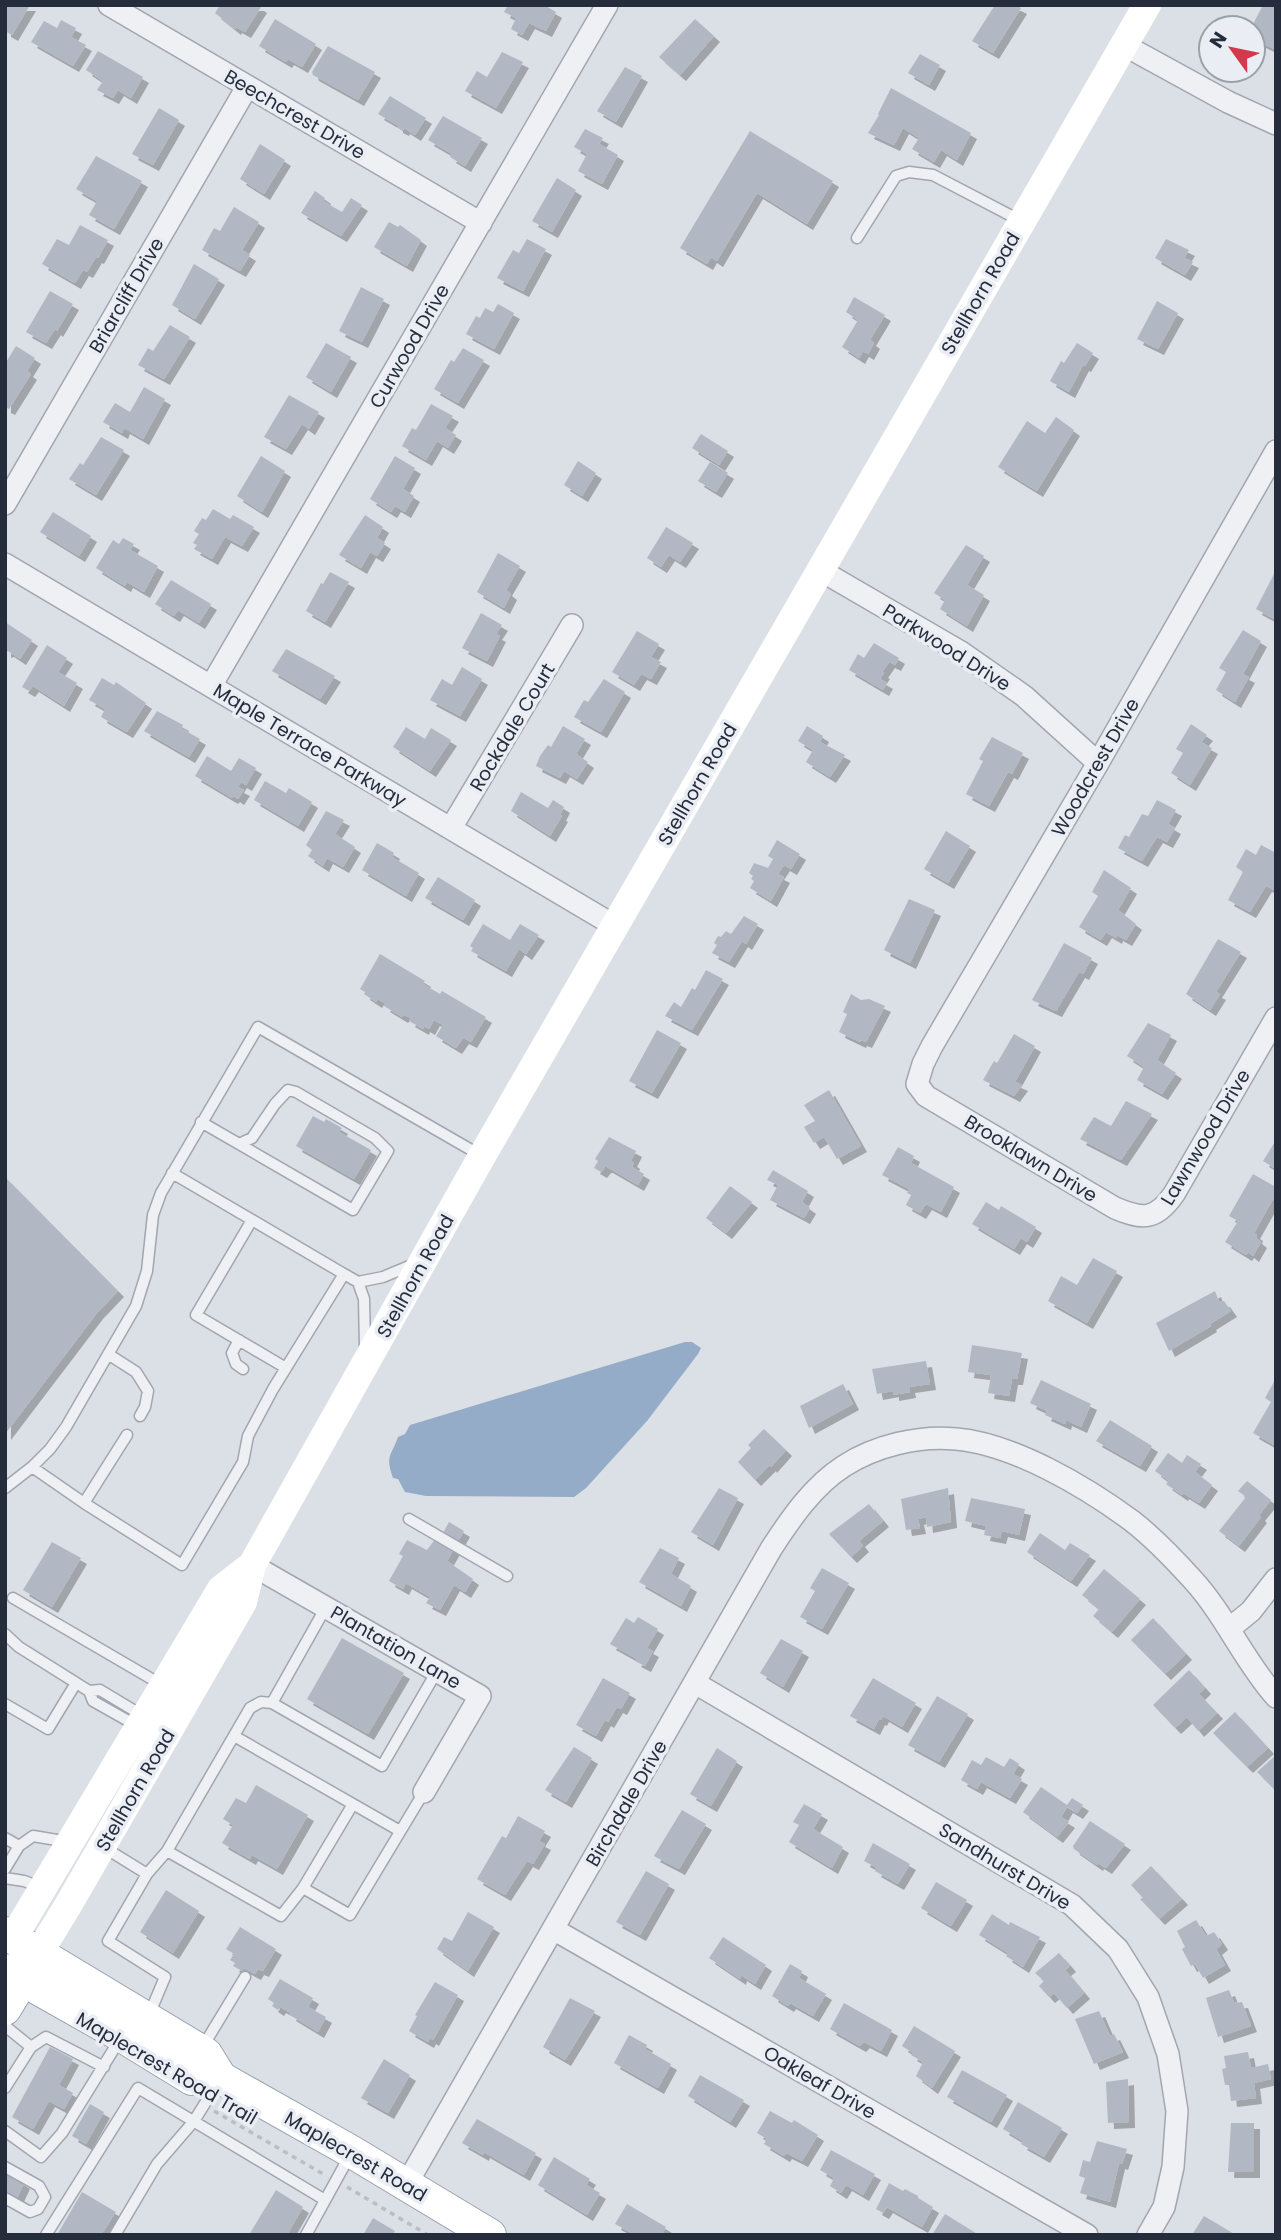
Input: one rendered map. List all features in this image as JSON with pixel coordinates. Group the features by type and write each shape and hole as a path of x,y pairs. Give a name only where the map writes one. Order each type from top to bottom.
{"main road":[{"name":"Stellhorn Road","path":"15,1954 102,1846 243,1602 252,1565 482,1156 1147,5"},
{"name":"Stellhorn Road","path":"5,2009 15,1954 44,1888 221,1589 252,1565"},
{"name":"Maplecrest Road","path":"15,1954 148,2017 206,2054 221,2078 352,2152 477,2231"},
{"name":"Maplecrest Road","path":"15,1954 122,2036 192,2079 221,2078"}],"street":[{"name":"Beechcrest Drive","path":"109,5 481,223"},
{"name":"Curwood Drive","path":"211,686 607,5"},
{"path":"1124,45 1228,102 1276,124"},
{"name":"Briarcliff Drive","path":"5,504 247,87"},
{"name":"Woodcrest Drive","path":"917,1084 932,1046 1276,451"},
{"name":"Maple Terrace Parkway","path":"5,564 615,926"},
{"name":"Parkwood Drive","path":"820,570 961,652 1024,696 1098,763"},
{"name":"Rockdale Court","path":"451,828 572,625"},
{"name":"Lawnwood Drive","path":"1152,1216 1166,1207 1276,1018"},
{"name":"Brooklawn Drive","path":"917,1084 926,1096 1115,1208 1135,1217 1152,1216"},
{"name":"Birchdale Drive","path":"406,2185 771,1549 791,1518 817,1488 844,1465 877,1450 918,1440 956,1438 1002,1449 1078,1486 1132,1521 1167,1552 1196,1583 1276,1697"},
{"name":"Plantation Lane","path":"252,1565 480,1696 424,1792"},
{"path":"1229,1629 1251,1611 1276,1579"},
{"name":"Sandhurst Drive","path":"695,1683 1072,1905 1118,1949 1148,1997 1160,2025 1168,2054 1177,2111 1173,2166 1164,2207 1148,2235"},
{"name":"Oakleaf Drive","path":"553,1929 1087,2235"}],"lane":[{"path":"858,238 896,176 909,172 933,175 1021,221"},
{"path":"5,1488 50,1449 66,1427 136,1306 147,1271 153,1215 161,1192 258,1027 482,1156"},
{"path":"201,1122 239,1144 353,1210 388,1151 375,1138 296,1092 288,1090 275,1104 252,1139 239,1144"},
{"path":"172,1172 358,1282 383,1278 423,1261"},
{"path":"252,1220 197,1315 286,1368"},
{"path":"32,1467 182,1565 243,1462 248,1436 274,1389 344,1274"},
{"path":"358,1282 365,1310 365,1364"},
{"path":"239,1340 232,1353 236,1364 243,1369"},
{"path":"108,1354 136,1372 148,1391 145,1408 140,1416"},
{"path":"263,1382 274,1389"},
{"path":"84,1503 127,1435"},
{"path":"410,1519 507,1576"},
{"path":"13,1598 164,1686"},
{"path":"272,1703 326,1606"},
{"path":"5,1634 19,1647 89,1691 100,1690 143,1723"},
{"path":"148,2017 165,1976 108,1941 146,1874 167,1851 250,1707 261,1702 272,1703 382,1766 437,1671"},
{"path":"5,1704 48,1729 76,1683"},
{"path":"234,1736 400,1831"},
{"path":"303,1888 350,1915 424,1792"},
{"path":"167,1851 281,1916 303,1888 353,1804"},
{"path":"5,1869 19,1846 33,1836 72,1843"},
{"path":"5,1838 19,1846"},
{"path":"102,1846 146,1874"},
{"path":"5,1878 44,1888"},
{"path":"201,2050 245,1977"},
{"path":"5,2026 31,2047"},
{"path":"5,2131 41,2157 62,2133 122,2036"},
{"path":"5,2088 31,2047 46,2037 104,2067"},
{"path":"115,2235 157,2164 194,2121 221,2078"},
{"path":"46,2235 138,2088 325,2200"},
{"path":"306,2235 352,2152"},
{"path":"5,2167 39,2186 45,2197 38,2209 30,2213 5,2198"},
{"path":"41,2204 60,2213"}],"path":[{"name":"Maplecrest Road Trail","path":"204,2105 428,2235"}],"water":[{"path":"692,1342 701,1348 698,1354 647,1421 586,1488 574,1497 426,1496 405,1492 398,1479 393,1478 389,1465 390,1456 398,1437 405,1434 410,1425"}],"building":[{"path":"5,5 30,5 12,35 5,31"},
{"path":"220,5 261,7 245,32 236,27 235,29 215,13"},
{"path":"508,5 544,5 556,12 546,31 529,23 522,35 511,29 516,18 504,12"},
{"path":"995,5 1015,5 1021,8 993,53 972,41"},
{"path":"1263,5 1276,5 1276,50 1267,46 1267,14 1258,14"},
{"path":"275,19 316,44 302,67 288,59 286,62 259,46"},
{"path":"695,19 714,36 680,75 659,57"},
{"path":"61,20 76,28 71,37 86,45 73,66 31,42 44,21 57,28"},
{"path":"328,46 375,72 358,100 313,75 312,72"},
{"path":"98,51 143,77 131,98 118,90 113,98 97,90 103,81 86,70"},
{"path":"502,52 523,62 496,108 465,91 477,71 487,77"},
{"path":"920,54 940,65 929,85 908,73"},
{"path":"625,67 642,76 616,122 597,111"},
{"path":"891,88 971,133 957,160 941,150 934,162 912,149 919,138 903,128 894,145 868,133"},
{"path":"390,96 426,118 415,135 378,114"},
{"path":"159,108 179,120 153,165 132,154"},
{"path":"443,116 482,138 465,166 450,157 452,154 428,140"},
{"path":"585,129 603,138 599,144 618,155 602,184 578,171 587,154 574,147"},
{"path":"750,131 833,181 807,224 757,193 717,261 711,257 707,264 680,248"},
{"path":"260,144 285,160 264,194 240,179"},
{"path":"96,156 142,181 114,229 89,215 97,201 76,189"},
{"path":"557,178 576,190 552,232 532,221"},
{"path":"315,191 325,198 323,201 342,212 351,198 362,205 341,236 301,213"},
{"path":"234,207 259,222 242,250 250,255 240,271 202,250 214,228 220,231"},
{"path":"389,222 398,227 400,225 421,240 407,266 374,247"},
{"path":"80,225 108,240 98,258 96,257 87,272 83,270 75,283 42,264 57,239 69,245"},
{"path":"527,239 546,249 523,291 497,278 513,250 519,253"},
{"path":"1166,239 1189,250 1184,258 1193,262 1185,275 1155,258"},
{"path":"194,264 219,279 195,319 172,305"},
{"path":"361,287 384,299 362,342 339,331"},
{"path":"50,291 73,304 57,331 55,329 46,343 26,332"},
{"path":"854,297 885,315 870,340 874,343 868,354 863,351 859,358 842,347 858,320 846,312"},
{"path":"1157,301 1178,313 1158,349 1137,339"},
{"path":"498,304 514,313 494,349 466,334 476,316 480,318 485,308 493,312"},
{"path":"170,325 190,337 164,379 138,365 148,348 153,351"},
{"path":"326,343 351,357 331,392 306,377"},
{"path":"1077,343 1093,353 1085,366 1083,365 1069,392 1050,381 1061,361 1064,363"},
{"path":"16,346 35,358 27,371 31,374 9,409 5,407 5,364"},
{"path":"463,348 484,360 458,403 434,389 451,360 454,362"},
{"path":"144,387 165,399 143,439 124,428 122,433 103,422 115,403 130,412"},
{"path":"289,395 319,412 309,429 302,424 286,449 264,437"},
{"path":"431,404 453,416 445,428 456,435 448,448 437,441 426,460 402,446 412,428 416,430"},
{"path":"1056,417 1074,430 1037,491 998,467 1027,421 1045,433"},
{"path":"701,434 728,451 719,465 692,448"},
{"path":"101,437 124,450 96,495 69,479 80,463 83,465"},
{"path":"261,456 285,471 262,512 237,496"},
{"path":"395,456 415,468 403,489 414,496 405,512 395,506 391,512 370,499"},
{"path":"578,461 596,473 582,496 564,485"},
{"path":"710,462 728,473 716,492 698,481"},
{"path":"213,509 230,519 233,515 254,527 242,546 225,537 212,559 194,549 197,545 193,543 199,534 194,531 202,518 206,520"},
{"path":"53,512 91,536 79,556 40,532"},
{"path":"365,515 383,527 377,538 385,543 377,556 370,552 361,568 339,555"},
{"path":"666,527 693,543 680,562 669,555 661,567 647,558"},
{"path":"123,538 134,544 130,550 158,566 144,592 127,582 125,586 96,568 113,540 119,544"},
{"path":"966,545 984,556 967,585 984,595 967,626 940,609 945,600 934,593"},
{"path":"498,553 520,566 506,590 511,594 504,608 477,592"},
{"path":"1276,570 1276,620 1256,609"},
{"path":"330,572 349,582 325,622 306,611"},
{"path":"171,580 211,604 199,623 178,610 174,616 155,604"},
{"path":"481,613 502,625 496,634 500,636 487,661 462,648"},
{"path":"5,622 32,640 20,659 8,651 5,652"},
{"path":"1243,630 1261,641 1243,674 1249,677 1235,702 1216,690 1226,672 1219,668"},
{"path":"637,631 659,644 651,657 661,662 651,679 641,674 634,685 612,672"},
{"path":"874,643 899,658 895,665 889,662 882,672 884,673 880,679 887,683 883,690 849,670 858,654 864,658"},
{"path":"47,645 67,658 58,672 77,683 64,706 33,686 29,691 22,687"},
{"path":"286,649 335,676 320,699 272,671"},
{"path":"462,667 482,679 460,716 430,700 442,679 452,685"},
{"path":"102,678 114,685 116,682 146,703 127,732 101,717 105,709 89,700"},
{"path":"604,679 625,692 601,732 574,717 584,700 588,702"},
{"path":"157,711 183,725 181,728 200,739 189,757 144,731"},
{"path":"1191,724 1207,735 1201,742 1212,748 1190,785 1171,773 1183,753 1176,749"},
{"path":"563,726 585,739 576,754 588,762 577,779 564,771 560,778 536,766 540,756 548,745 551,747"},
{"path":"807,726 823,736 820,742 845,755 830,777 806,762 813,750 798,741"},
{"path":"406,727 425,739 431,728 451,740 430,771 393,747"},
{"path":"992,737 1023,753 1012,774 1008,772 989,806 966,794 983,761 979,759"},
{"path":"207,756 231,771 239,758 256,768 246,785 241,782 238,787 244,790 238,799 195,776"},
{"path":"265,781 286,793 289,788 312,802 298,826 254,800"},
{"path":"521,792 548,808 553,800 564,807 560,815 562,816 550,836 511,811"},
{"path":"1157,800 1176,810 1168,824 1175,828 1167,842 1157,837 1142,861 1118,848 1125,835 1129,837 1142,814 1148,816"},
{"path":"326,811 344,820 335,834 355,847 343,867 327,858 323,866 308,856 312,850 306,845"},
{"path":"946,831 970,846 948,883 924,869"},
{"path":"777,840 800,854 791,869 784,865 778,874 784,877 771,901 750,888 754,881 749,873 754,863 768,868 773,859 768,856"},
{"path":"377,843 394,853 392,857 419,873 406,896 362,870"},
{"path":"1261,845 1276,853 1276,891 1266,886 1250,912 1228,900 1243,872 1236,867 1246,849 1256,855"},
{"path":"1104,870 1131,888 1118,910 1136,924 1126,940 1106,932 1101,940 1079,927 1098,896 1092,892"},
{"path":"438,877 475,900 463,920 425,898"},
{"path":"909,899 935,910 910,963 884,950"},
{"path":"744,916 758,924 746,944 742,941 729,962 712,953 718,936 721,937 726,931 731,934"},
{"path":"483,924 510,940 520,924 539,935 526,954 519,949 506,971 471,951 473,948 470,946"},
{"path":"1218,939 1241,952 1216,992 1220,994 1210,1010 1186,994"},
{"path":"1064,943 1092,958 1083,974 1079,972 1056,1011 1032,1000"},
{"path":"380,954 425,981 423,984 440,994 442,991 486,1017 471,1042 463,1038 456,1048 436,1036 443,1025 434,1020 429,1029 424,1026 423,1029 409,1021 411,1018 404,1015 402,1017 378,999 376,1002 364,994 360,989"},
{"path":"706,970 723,979 692,1030 665,1016 674,1002 681,1007"},
{"path":"851,994 861,1000 869,999 885,1006 866,1042 839,1032 847,1014 843,1012"},
{"path":"1148,1023 1171,1035 1157,1060 1176,1073 1162,1094 1137,1080 1144,1067 1127,1056"},
{"path":"657,1030 681,1043 652,1093 629,1081"},
{"path":"1014,1034 1035,1046 1015,1082 1022,1085 1014,1096 983,1080 994,1061 997,1063"},
{"path":"829,1090 861,1146 837,1159 824,1137 814,1143 804,1127 815,1121 804,1105"},
{"path":"1126,1101 1152,1114 1121,1160 1080,1139 1094,1117 1111,1126"},
{"path":"313,1116 324,1122 326,1119 342,1128 339,1132 371,1150 354,1179 296,1146"},
{"path":"609,1137 636,1151 631,1161 634,1163 632,1167 644,1174 638,1185 607,1167 601,1172 594,1168 598,1161 595,1159"},
{"path":"1276,1140 1276,1169 1263,1161"},
{"path":"898,1147 914,1156 911,1163 954,1187 941,1212 926,1204 920,1213 906,1205 911,1195 907,1193 909,1189 882,1175"},
{"path":"773,1170 808,1191 802,1202 810,1208 804,1218 770,1200 778,1185 767,1180"},
{"path":"1253,1174 1276,1187 1276,1194 1254,1233 1261,1242 1253,1256 1248,1252 1246,1255 1225,1242 1238,1221 1229,1216"},
{"path":"5,1177 118,1291 97,1313 5,1434"},
{"path":"730,1186 752,1202 726,1233 706,1218"},
{"path":"986,1202 999,1210 1001,1206 1036,1227 1027,1242 1021,1238 1014,1249 972,1224"},
{"path":"1093,1258 1117,1271 1087,1323 1048,1301 1061,1276 1077,1285"},
{"path":"1215,1291 1219,1302 1224,1301 1231,1311 1169,1351 1156,1323"},
{"path":"972,1345 1022,1353 1017,1379 1012,1379 1009,1396 988,1393 991,1375 968,1372"},
{"path":"926,1361 930,1384 909,1387 910,1392 877,1394 872,1369"},
{"path":"1276,1378 1274,1445 1253,1433 1271,1402 1265,1398"},
{"path":"1041,1380 1091,1404 1081,1427 1066,1420 1065,1424 1045,1415 1047,1411 1030,1403"},
{"path":"843,1384 853,1404 809,1428 800,1406"},
{"path":"1110,1420 1152,1446 1140,1466 1096,1441"},
{"path":"764,1429 786,1450 755,1480 738,1462 751,1448 748,1445"},
{"path":"1168,1453 1182,1463 1187,1455 1201,1464 1195,1472 1212,1485 1199,1503 1166,1484 1169,1481 1155,1471"},
{"path":"1247,1481 1271,1500 1239,1546 1219,1531 1246,1497 1238,1491"},
{"path":"719,1488 738,1498 713,1545 691,1532"},
{"path":"948,1488 951,1522 927,1527 926,1517 918,1519 920,1528 906,1530 901,1499"},
{"path":"971,1498 1025,1509 1019,1535 1002,1531 1000,1538 984,1535 986,1526 965,1521"},
{"path":"869,1504 883,1521 859,1541 863,1546 851,1557 829,1534"},
{"path":"449,1522 464,1531 447,1561 473,1579 465,1592 454,1585 440,1610 426,1603 430,1597 406,1583 403,1589 389,1581 403,1556 399,1554 407,1540 427,1550 439,1534 442,1535"},
{"path":"1040,1533 1065,1550 1070,1543 1090,1555 1071,1581 1027,1552"},
{"path":"52,1542 81,1558 52,1607 23,1590"},
{"path":"660,1548 679,1558 671,1574 691,1586 681,1606 639,1582"},
{"path":"822,1568 849,1583 822,1629 800,1617 815,1591 810,1588"},
{"path":"1104,1569 1140,1599 1112,1632 1093,1616 1099,1609 1082,1595"},
{"path":"638,1617 658,1629 647,1648 653,1651 645,1666 610,1644 626,1618 634,1623"},
{"path":"1153,1618 1186,1654 1165,1674 1131,1640"},
{"path":"342,1638 404,1673 368,1734 307,1699"},
{"path":"781,1639 803,1651 783,1687 760,1673"},
{"path":"1189,1670 1205,1688 1199,1694 1217,1713 1198,1731 1187,1717 1175,1728 1153,1705"},
{"path":"603,1678 630,1693 621,1709 617,1707 608,1722 605,1720 596,1736 576,1725"},
{"path":"873,1678 916,1703 902,1727 883,1716 874,1729 850,1716"},
{"path":"937,1696 968,1714 939,1762 908,1745"},
{"path":"1235,1712 1268,1748 1247,1767 1213,1733"},
{"path":"574,1747 592,1758 566,1802 545,1790"},
{"path":"717,1748 737,1761 711,1806 690,1794"},
{"path":"1276,1755 1276,1791 1257,1772"},
{"path":"986,1757 1004,1767 1010,1758 1019,1764 1013,1774 1022,1779 1010,1798 981,1782 977,1789 961,1780 972,1760 981,1765"},
{"path":"256,1785 308,1815 277,1869 252,1855 250,1859 222,1843 233,1825 223,1819 236,1798 246,1803"},
{"path":"1041,1787 1067,1805 1072,1798 1083,1805 1077,1813 1067,1807 1061,1817 1069,1822 1057,1837 1023,1812"},
{"path":"804,1804 822,1814 813,1829 843,1847 832,1868 789,1842 799,1825 793,1822"},
{"path":"682,1810 706,1824 679,1869 654,1856"},
{"path":"518,1816 545,1831 539,1841 545,1844 533,1864 527,1861 505,1895 477,1879 502,1836 506,1838"},
{"path":"1090,1821 1125,1844 1106,1868 1074,1849 1073,1846"},
{"path":"873,1843 910,1864 898,1884 875,1871 877,1868 864,1861"},
{"path":"1151,1866 1182,1899 1159,1919 1131,1885"},
{"path":"646,1871 669,1884 640,1935 616,1922"},
{"path":"936,1882 967,1900 951,1926 921,1908"},
{"path":"166,1890 199,1911 173,1953 140,1932"},
{"path":"468,1912 494,1927 468,1971 437,1949 444,1937 452,1941"},
{"path":"992,1914 1009,1925 1010,1922 1040,1937 1023,1967 1006,1956 1008,1953 979,1935"},
{"path":"1196,1920 1206,1936 1214,1932 1222,1944 1216,1949 1225,1965 1203,1978 1195,1964 1191,1966 1177,1931"},
{"path":"240,1927 276,1949 263,1971 258,1969 255,1974 233,1966 235,1963 230,1960 234,1954 226,1949"},
{"path":"723,1937 766,1965 755,1984 741,1975 740,1979 709,1958"},
{"path":"1059,1953 1070,1966 1065,1970 1084,1993 1067,2008 1054,1993 1049,1997 1039,1986 1044,1981 1035,1973"},
{"path":"790,1964 802,1971 799,1978 826,1994 813,2016 772,1996"},
{"path":"280,1979 313,1998 308,2007 326,2017 318,2032 290,2015 291,2013 272,2006 274,2003 268,1999"},
{"path":"435,1982 458,1995 433,2040 430,2038 428,2042 409,2031 417,2016 415,2015"},
{"path":"1229,1990 1234,2003 1242,2002 1251,2026 1218,2037 1206,1998"},
{"path":"570,1998 595,2011 565,2060 543,2047"},
{"path":"844,2003 892,2030 881,2051 864,2042 860,2046 830,2029"},
{"path":"1099,2011 1110,2036 1114,2034 1123,2052 1094,2064 1075,2019"},
{"path":"914,2026 955,2051 932,2088 916,2076 923,2062 902,2046"},
{"path":"629,2035 647,2045 645,2049 671,2064 658,2088 614,2063"},
{"path":"50,2047 73,2059 59,2085 73,2093 64,2109 49,2101 33,2129 12,2117"},
{"path":"1248,2052 1251,2068 1268,2064 1271,2079 1254,2083 1256,2098 1231,2101 1229,2085 1225,2085 1222,2069 1226,2068 1224,2056"},
{"path":"384,2059 410,2075 388,2113 361,2098"},
{"path":"962,2070 1007,2095 991,2122 947,2097"},
{"path":"700,2075 744,2100 730,2122 688,2096"},
{"path":"1128,2079 1129,2122 1108,2123 1106,2082"},
{"path":"1018,2102 1062,2128 1044,2157 1021,2144 1023,2141 1003,2129"},
{"path":"90,2104 104,2112 86,2144 72,2136"},
{"path":"770,2111 792,2123 794,2120 818,2135 802,2161 786,2153 784,2156 764,2144 767,2139 757,2133"},
{"path":"477,2119 536,2153 524,2175 462,2143"},
{"path":"1231,2123 1254,2123 1254,2172 1228,2172"},
{"path":"1097,2141 1127,2149 1122,2164 1119,2163 1110,2202 1080,2193 1085,2178 1079,2176 1083,2160 1090,2162"},
{"path":"831,2150 875,2174 863,2195 846,2185 841,2193 830,2186 834,2178 820,2170"},
{"path":"554,2157 590,2179 586,2185 600,2193 587,2215 538,2185"},
{"path":"5,2172 24,2183 17,2198 5,2191"},
{"path":"889,2183 918,2196 933,2207 922,2227 887,2207 883,2213 876,2209"},
{"path":"276,2190 303,2207 287,2235 249,2235"},
{"path":"82,2192 116,2212 101,2235 57,2235"},
{"path":"627,2204 666,2227 662,2235 631,2235 632,2233 615,2224"},
{"path":"945,2214 979,2235 932,2235"},
{"path":"1204,2216 1236,2235 1192,2235"},
{"path":"373,2218 395,2231 393,2235 363,2235"}]}
